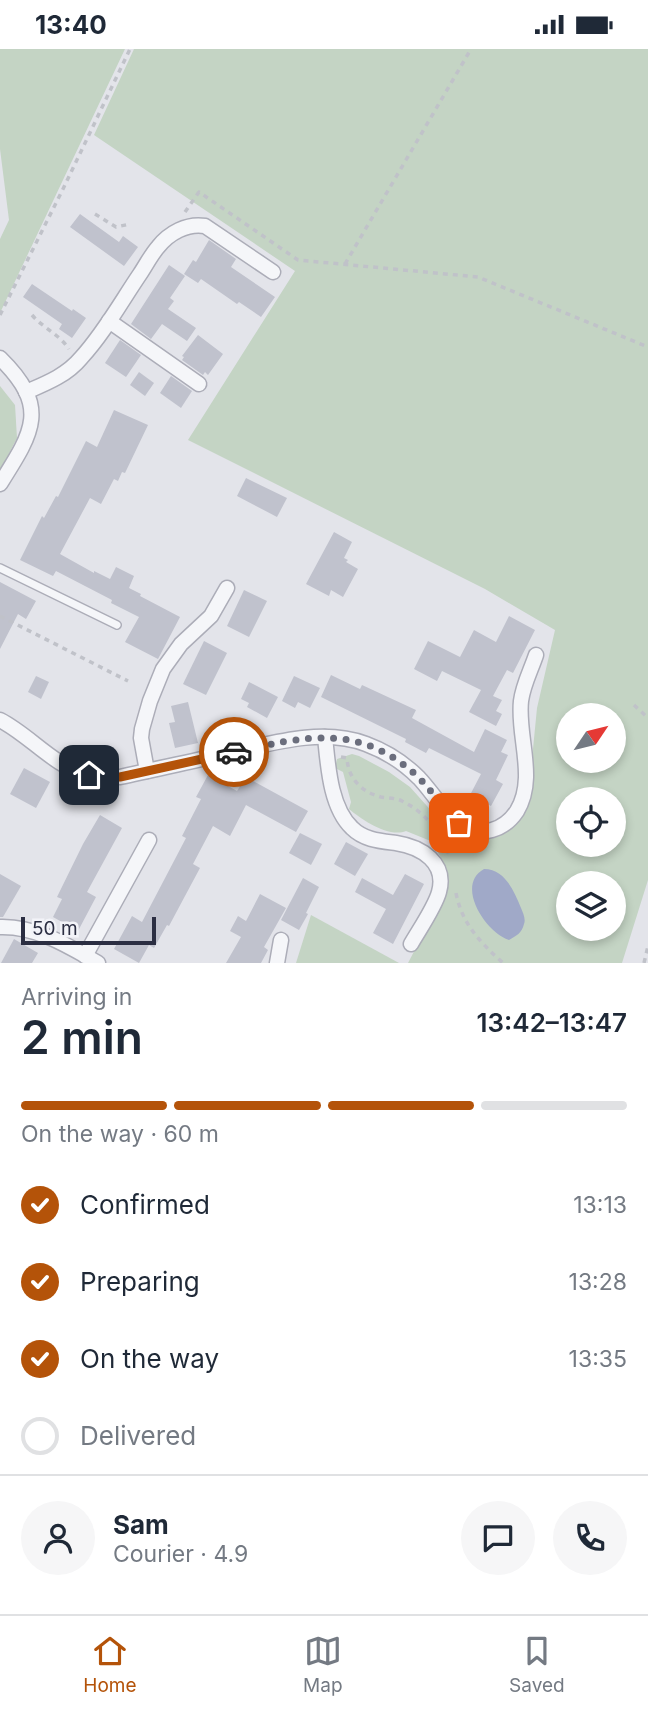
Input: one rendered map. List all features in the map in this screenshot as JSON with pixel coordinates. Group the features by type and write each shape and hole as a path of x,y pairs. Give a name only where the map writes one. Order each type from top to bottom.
{"street":[{"path":"26,392 72,369 109,321 158,246 180,229 194,225 205,226 273,272"},
{"path":"109,321 200,384"},
{"path":"0,358 18,377 32,410 31,428 25,442 0,484"},
{"path":"147,771 142,729 163,670 181,644 211,616 227,588"},
{"path":"0,720 44,752 77,771 101,777 120,777 294,739 325,737 362,742 382,751 417,777 459,823 473,831 482,832 497,829 511,819 524,794 521,700 536,655"},
{"path":"325,737 333,793 345,821 369,839 400,843 419,849 436,864 440,880 439,892 411,944"},
{"path":"0,927 17,927 39,932 91,959 149,840"},
{"path":"277,963 281,940"}],"lane":[{"path":"0,568 117,625"}],"path":[{"path":"0,315 130,49"},
{"path":"345,264 471,49"},
{"path":"199,192 298,260 478,277 648,347"},
{"path":"95,214 116,227 130,224"},
{"path":"32,315 39,324 62,339 78,362"},
{"path":"0,616 128,681"},
{"path":"634,705 648,717"},
{"path":"644,963 648,946"}],"green space":[{"path":"0,49 125,49 0,313 0,239 9,220 0,149"},
{"path":"134,49 648,49 648,880 622,963 408,963 445,892 445,866 433,842 406,831 399,833 384,830 368,823 349,809 351,802 343,772 335,768 337,759 352,754 389,772 410,787 452,834 473,842 475,838 506,832 522,815 533,788 532,759 537,708 555,630 485,589 188,440 295,271 94,135"},
{"path":"0,386 15,405 17,438 0,471"},
{"path":"311,915 399,963 296,963"}],"water":[{"path":"484,869 498,873 508,882 523,914 525,922 522,930 509,940 491,928 473,896 472,886 476,876"}],"building":[{"path":"80,214 119,242 123,236 138,247 124,266 70,227"},
{"path":"209,240 236,259 231,267 275,297 261,317 201,279 198,283 184,274 193,260 196,262"},
{"path":"169,265 185,276 170,298 174,301 168,309 196,328 187,341 162,324 151,339 131,324"},
{"path":"32,284 86,318 72,338 59,329 62,324 23,297"},
{"path":"198,335 223,354 208,375 205,372 203,375 182,360 182,356"},
{"path":"120,340 141,355 126,377 105,363"},
{"path":"139,372 154,383 145,396 130,385"},
{"path":"171,376 192,391 181,408 160,393"},
{"path":"114,410 148,425 125,473 122,472 118,481 114,479 101,504 90,498 60,554 110,579 116,567 134,576 129,588 180,617 158,659 125,642 139,617 56,571 53,576 20,560 42,516 44,518 56,496 58,497 86,441 97,447"},
{"path":"246,478 287,498 277,517 237,496"},
{"path":"334,532 352,542 344,558 358,569 343,597 331,590 329,596 306,584"},
{"path":"0,582 36,601 26,619 18,614 0,649"},
{"path":"244,590 267,601 249,637 227,626"},
{"path":"509,616 535,630 513,673 507,670 493,696 502,700 496,711 502,714 496,726 469,712 481,690 442,671 437,681 414,669 428,641 460,657 474,630 496,642"},
{"path":"204,641 227,653 206,695 183,684"},
{"path":"331,675 360,689 362,685 416,710 412,718 474,752 485,729 507,740 501,752 508,755 496,780 503,784 491,806 470,795 481,774 429,748 426,753 405,742 406,739 321,697"},
{"path":"36,676 49,682 41,699 28,692"},
{"path":"294,676 320,688 310,708 298,702 295,708 282,701"},
{"path":"249,682 278,697 267,718 247,707 249,703 241,699"},
{"path":"188,702 198,743 175,748 169,723 175,722 171,706"},
{"path":"24,768 50,782 36,808 10,794"},
{"path":"208,775 237,791 246,777 308,811 296,832 246,805 230,836 213,826 193,864 200,868 169,926 167,925 154,948 149,945 139,963 114,949 132,916 142,922 186,838 182,836 201,799 196,797"},
{"path":"100,815 122,828 87,892 96,897 78,931 53,917 62,899 57,897"},
{"path":"300,833 322,844 311,865 289,853"},
{"path":"346,842 368,854 355,876 334,864"},
{"path":"0,874 21,886 3,917 0,917"},
{"path":"405,874 424,884 393,944 373,933 386,909 355,892 362,878 393,895"},
{"path":"303,878 319,887 299,930 281,920"},
{"path":"260,894 286,908 264,947 268,950 261,963 226,963 241,937 230,931 238,916 246,921"},
{"path":"14,939 38,953 32,963 1,963"}],"way so far":[{"path":"234,752 294,739 325,737 362,742 389,755 404,766 459,823"}],"route":[{"path":"89,775 120,777 234,752"}]}
